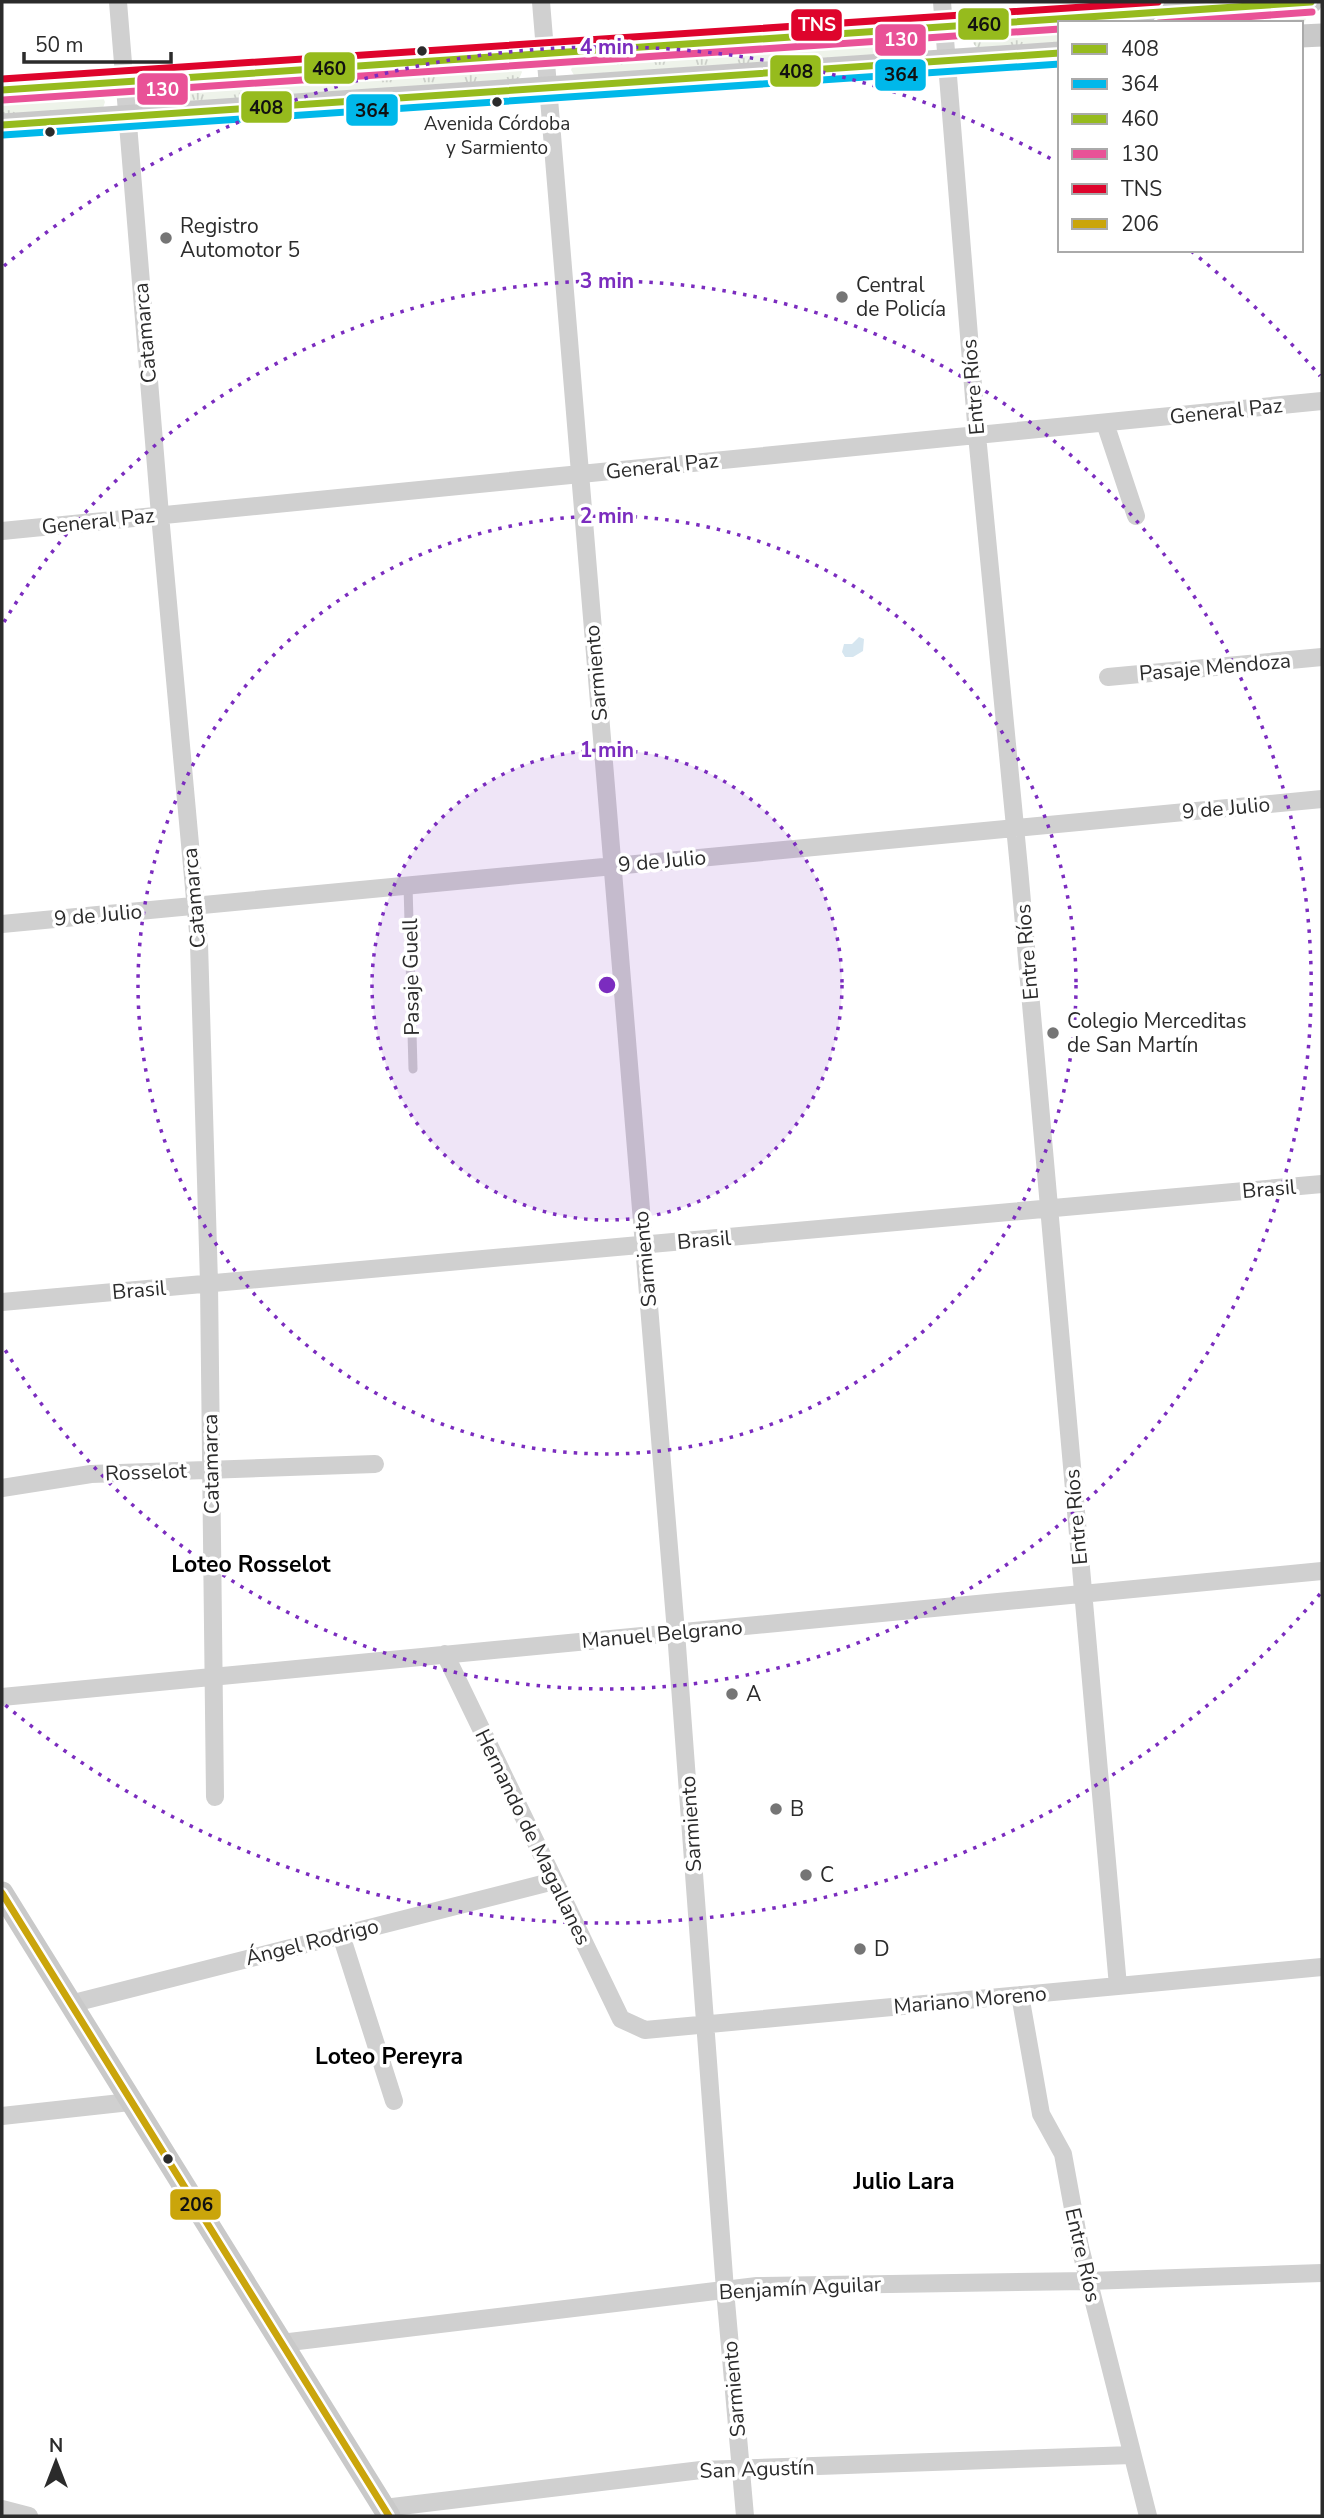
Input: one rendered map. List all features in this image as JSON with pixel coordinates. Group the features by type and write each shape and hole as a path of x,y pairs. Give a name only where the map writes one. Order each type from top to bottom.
{"main road":[{"path":"2,90 1311,2"},
{"path":"1303,36 1322,35"},
{"path":"2,125 1058,53"},
{"path":"2,1893 386,2512"}],"street":[{"name":"Catamarca","path":"118,2 160,515 199,943 209,1283 215,1797"},
{"name":"Sarmiento","path":"541,2 676,1632 725,2290 745,2516"},
{"name":"Entre Ríos","path":"942,2 977,435 1015,828 1118,1986"},
{"name":"General Paz","path":"2,531 1322,401"},
{"path":"1105,423 1136,516"},
{"name":"Pasaje Mendoza","path":"1108,677 1322,657"},
{"name":"9 de Julio","path":"2,924 1322,799"},
{"name":"Brasil","path":"2,1302 1322,1184"},
{"name":"Rosselot","path":"2,1488 91,1474 375,1464"},
{"name":"Manuel Belgrano","path":"2,1697 1322,1571"},
{"name":"Hernando de Magallanes","path":"446,1654 621,2019"},
{"name":"Ángel Rodrigo","path":"70,2004 554,1881"},
{"path":"341,1935 394,2101"},
{"name":"Mariano Moreno","path":"621,2019 645,2030 1322,1967"},
{"name":"Entre Ríos","path":"1020,1995 1041,2114 1063,2154 1088,2281 1147,2516"},
{"path":"2,2116 130,2102"},
{"name":"Benjamín Aguilar","path":"281,2343 757,2286 1088,2281 1322,2273"},
{"name":"San Agustín","path":"386,2512 701,2470 1132,2455"},
{"path":"2,2509 29,2516"}],"lane":[{"name":"Pasaje Guell","path":"408,885 413,1069"}],"green space":[{"path":"1301,12 1306,19 1303,24 1303,21 1173,21"},
{"path":"1058,29 1058,43 977,48 973,43 975,35"},
{"path":"917,38 921,45 918,52 574,75 571,70 574,62"},
{"path":"518,65 522,72 519,79 160,104 156,99 160,90"},
{"path":"102,95 105,102 103,108 2,115 2,101"}],"shaded area":[{"path":"859,637 864,639 863,651 853,657 845,657 842,652 844,644 852,644"}],"transit line":[{"name":"TNS","path":"2,79 1158,2"},
{"name":"460","path":"2,90 1311,2"},
{"name":"130","path":"1187,21 1312,12"},
{"name":"130","path":"3,100 1058,29"},
{"name":"408","path":"2,125 1058,53"},
{"name":"364","path":"3,135 1058,64"},
{"name":"206","path":"2,1893 389,2516"}],"place":[{"name":"Avenida Córdoba y Sarmiento","path":"497,102"},
{"name":"Registro Automotor 5","path":"166,238"},
{"name":"Central de Policía","path":"842,297"},
{"name":"Colegio Merceditas de San Martín","path":"1053,1033"},
{"name":"A","path":"732,1694"},
{"name":"B","path":"776,1809"},
{"name":"C","path":"806,1875"},
{"name":"D","path":"860,1949"}],"district":[{"name":"Loteo Rosselot","path":"251,1564"},
{"name":"Loteo Pereyra","path":"389,2056"},
{"name":"Julio Lara","path":"904,2181"}]}
